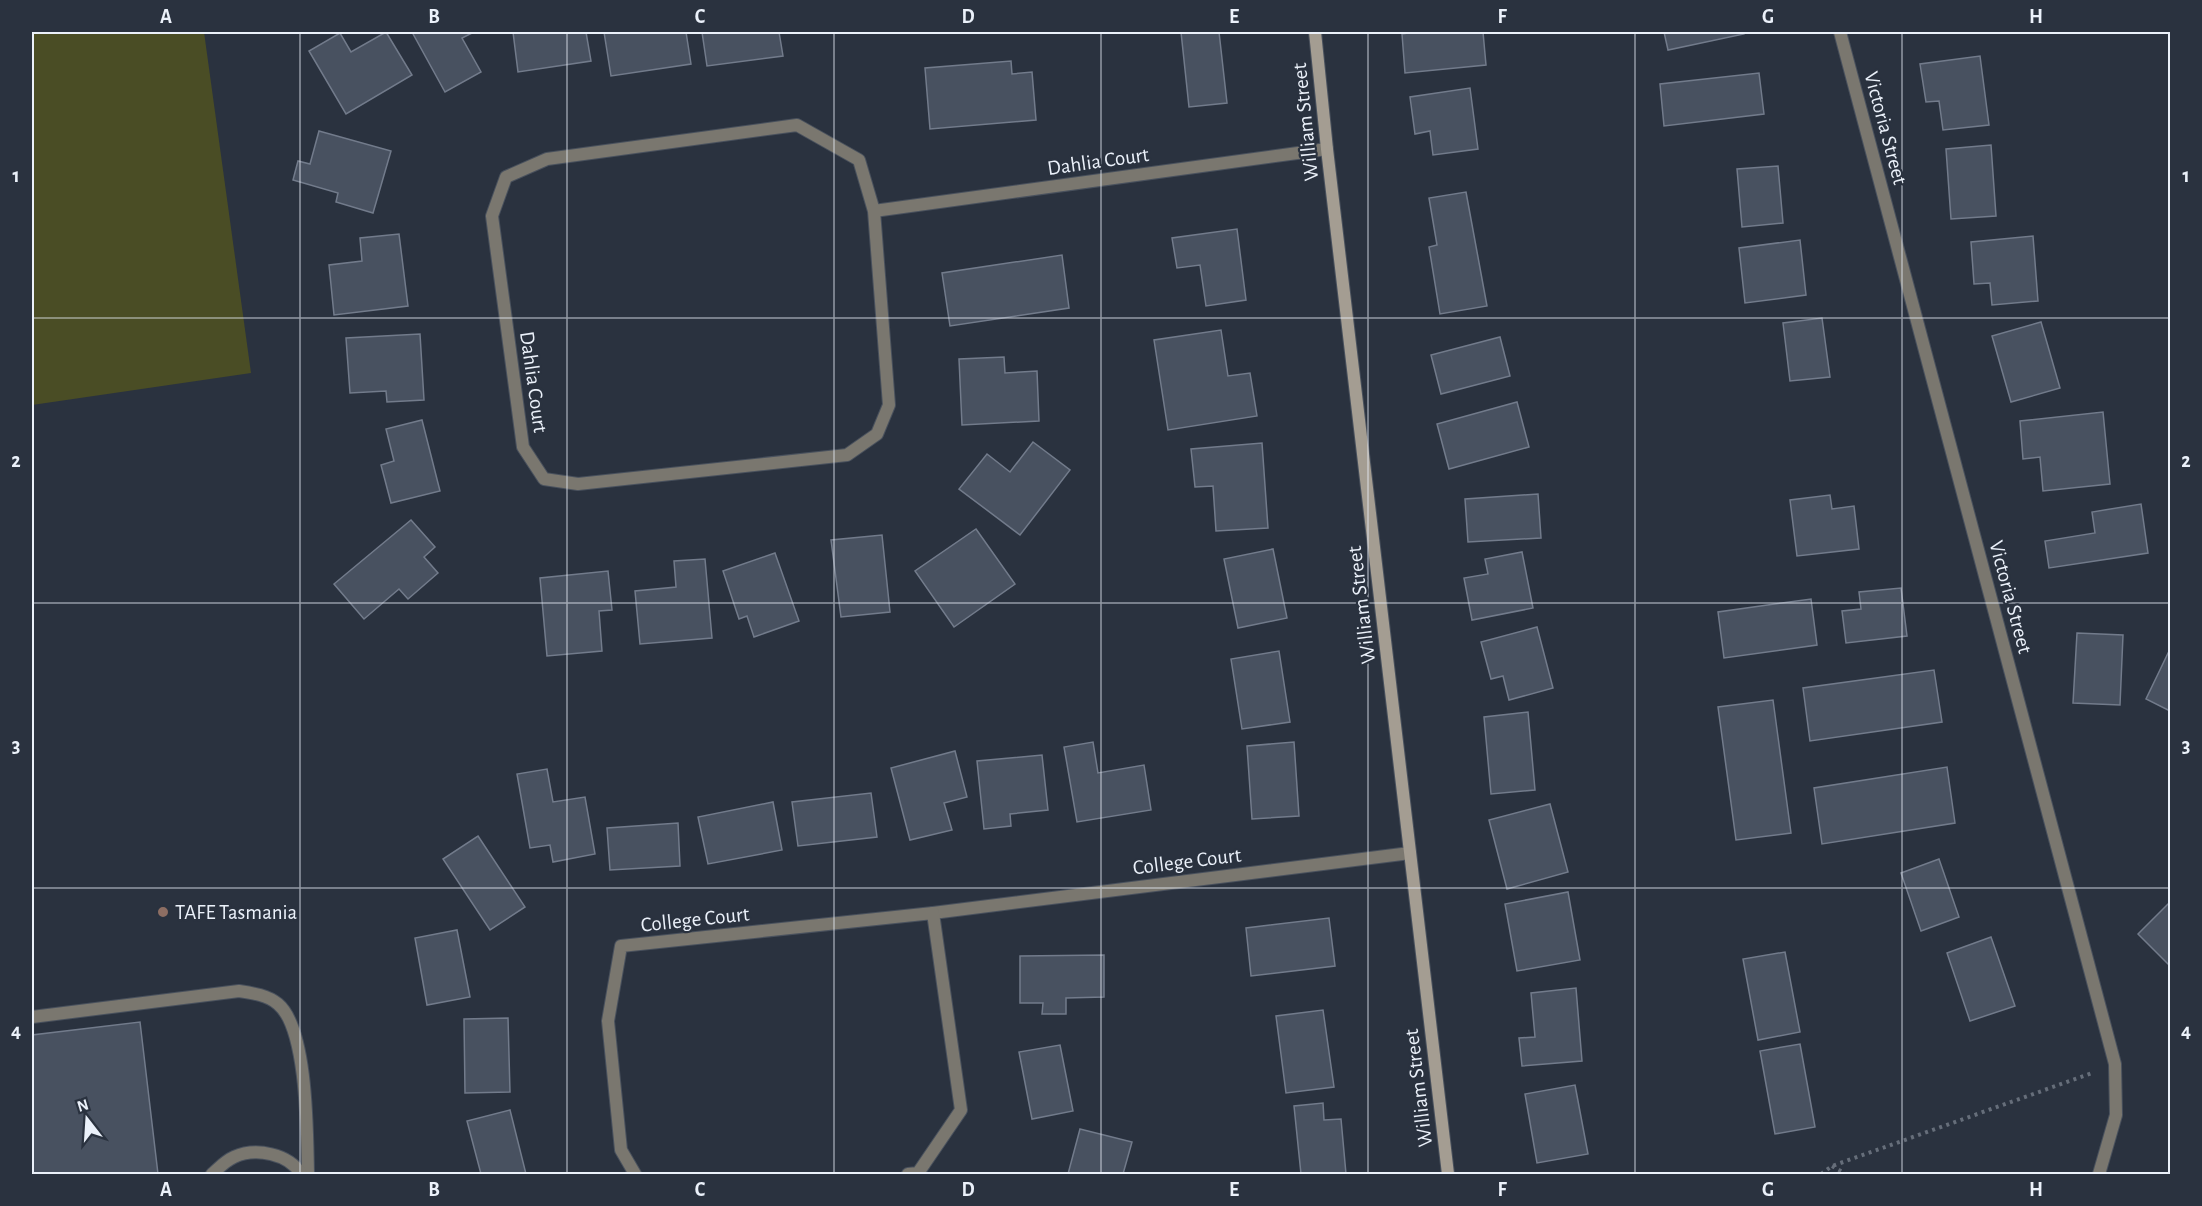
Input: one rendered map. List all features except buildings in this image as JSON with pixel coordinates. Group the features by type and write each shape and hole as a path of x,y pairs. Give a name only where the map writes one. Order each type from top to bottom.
{"main road":[{"name":"William Street","path":"1315,32 1448,1174"}],"street":[{"name":"Victoria Street","path":"1840,32 2115,1064 2116,1115 2099,1174"},
{"name":"Dahlia Court","path":"796,125 859,160 874,211 889,405 877,434 847,455 578,484 544,479 523,447 492,216 506,177 547,159 796,125"},
{"name":"Dahlia Court","path":"874,211 1327,149"},
{"name":"College Court","path":"635,1174 621,1150 608,1021 621,946 933,913 1410,853"},
{"path":"908,1174 918,1173 961,1110 933,913"},
{"path":"32,1017 239,991 264,996 278,1004 294,1031 303,1076 308,1174"},
{"path":"212,1174 236,1156 266,1154 282,1156 301,1174"}],"path":[{"path":"1821,1174 1832,1166 2115,1064"},
{"path":"1832,1166 1846,1174"}],"green space":[{"path":"32,32 204,32 251,373 32,405"}],"place":[{"name":"TAFE Tasmania","path":"163,912"}]}
